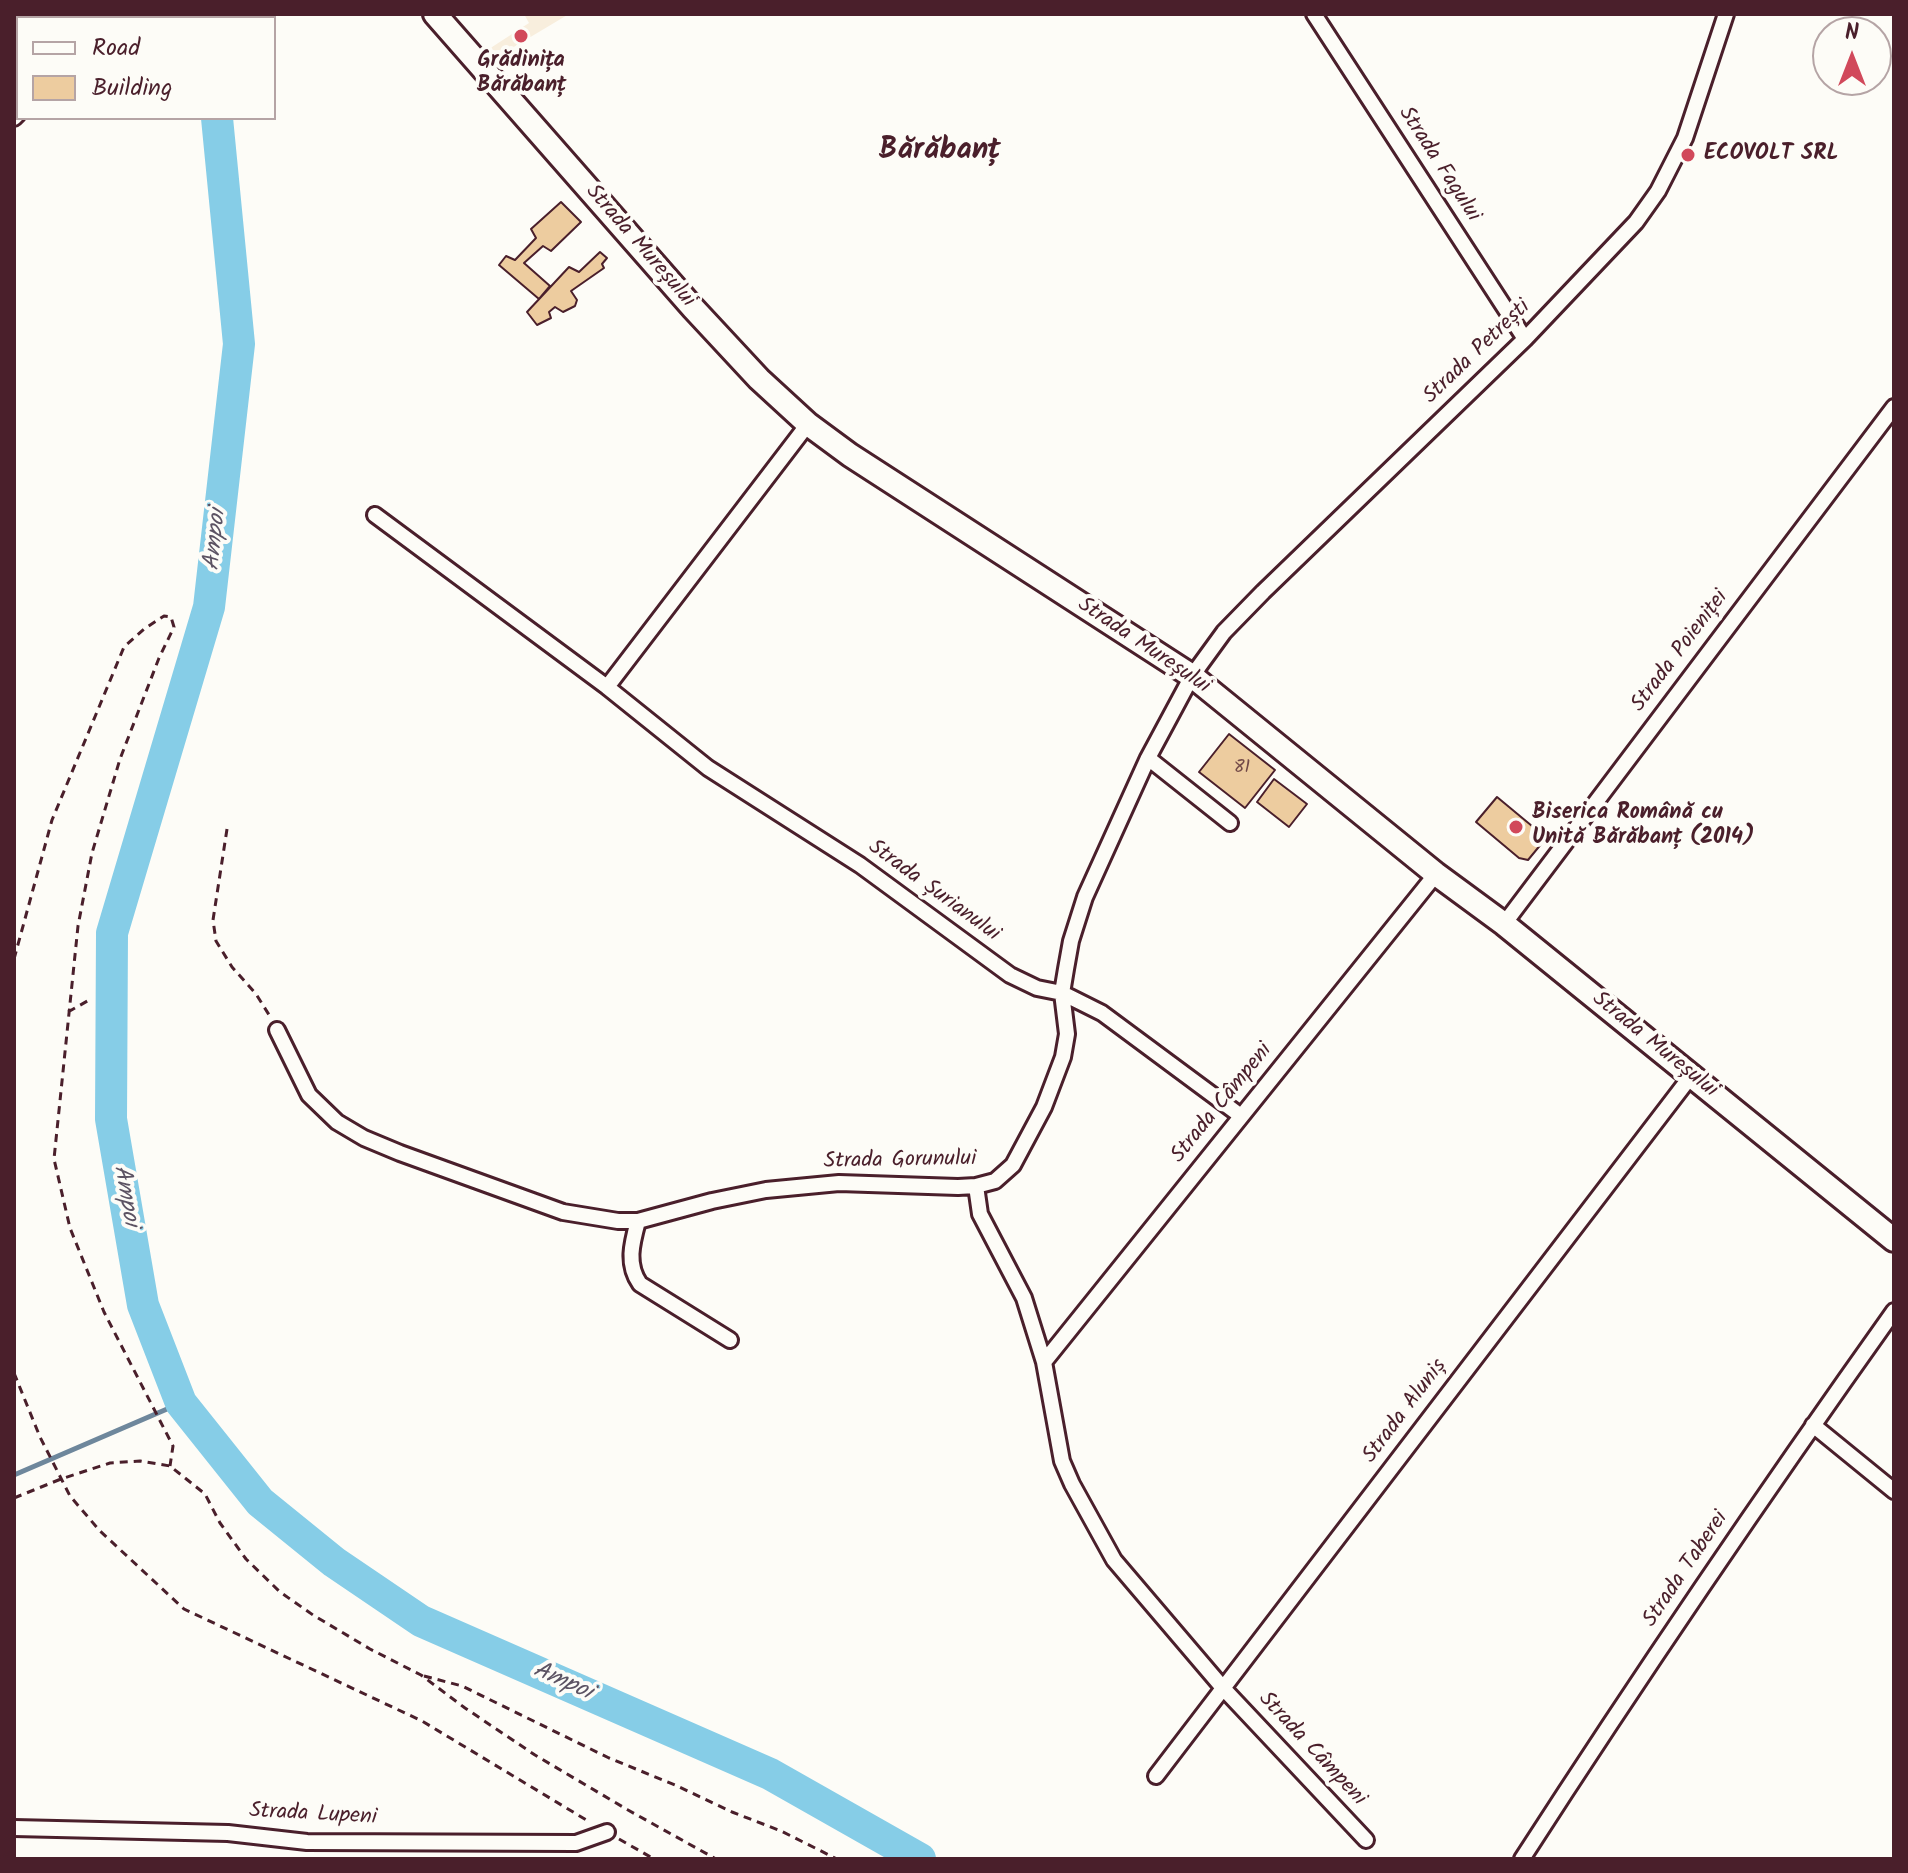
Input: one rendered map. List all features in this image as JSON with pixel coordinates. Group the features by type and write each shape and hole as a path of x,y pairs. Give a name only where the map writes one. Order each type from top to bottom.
{"street":[{"name":"Strada Mureșului","path":"435,14 693,308 759,379 808,424 863,463 1192,676 1894,1240"},
{"name":"Strada Petrești","path":"1192,676 1224,632 1263,592 1525,339 1636,222 1658,191 1685,138 1726,14"},
{"name":"Strada Fagului","path":"1318,15 1525,339"},
{"name":"Strada Poieniței","path":"1504,924 1894,407"},
{"path":"607,687 808,424"},
{"name":"Strada Șurianului","path":"375,515 607,687 708,768 860,865 1010,975 1037,988 1062,993 1102,1013 1241,1116"},
{"name":"Strada Gorunului","path":"277,1030 309,1095 337,1122 364,1138 400,1153 563,1212 638,1221 766,1190 839,1183 976,1186 995,1181 1013,1165 1044,1107 1063,1057 1067,1034 1062,993 1071,941 1085,897 1148,758 1192,676"},
{"path":"1148,758 1230,823"},
{"name":"Strada Câmpeni","path":"1044,1362 1436,874"},
{"name":"Strada Aluniș","path":"1156,1776 1691,1076"},
{"name":"Strada Câmpeni","path":"976,1186 980,1214 1024,1298 1044,1362 1062,1461 1114,1560 1223,1688 1366,1840"},
{"path":"638,1221 631,1260 633,1274 640,1284 730,1340"},
{"name":"Strada Taberei","path":"1522,1859 1619,1708 1894,1311"},
{"path":"1813,1425 1894,1491"},
{"name":"Strada Lupeni","path":"14,1828 228,1833 307,1842 576,1843 607,1832"}],"path":[{"path":"14,959 52,820 124,647 164,616 171,617 174,627 120,759 92,853 78,926 54,1159 70,1228 98,1298 173,1446 170,1466"},
{"path":"227,829 213,920 216,941 232,967 266,1007 277,1030"},
{"path":"68,1012 91,999"},
{"path":"14,1373 40,1437 70,1496 100,1531 184,1609 422,1721 654,1859"},
{"path":"14,1498 110,1463 140,1461 170,1466 205,1494 220,1523 246,1559 280,1592 324,1622 421,1675 535,1755 716,1859"},
{"path":"421,1675 462,1686 609,1758 781,1831 837,1859"}],"shaded area":[{"name":"Grădinița Bărăbanț","path":"524,14 569,14 497,57 489,49 529,23"}],"building":[{"path":"561,202 581,222 551,251 543,246 524,263 550,286 539,299 499,265 506,256 515,260 536,238 531,229"},
{"path":"600,252 607,258 602,264 604,268 571,291 577,300 575,306 563,312 555,307 549,312 551,318 537,325 527,312 569,267 579,272"},
{"path":"1229,734 1275,770 1245,808 1199,772"},
{"path":"1274,779 1307,804 1289,827 1257,802"},
{"path":"1497,797 1538,831 1542,843 1528,860 1519,858 1476,822"}],"waterway":[{"name":"Ampoi","path":"217,120 239,344 209,607 112,933 111,1119 143,1305 181,1403 260,1502 334,1562 421,1621 770,1774 920,1859"},
{"path":"14,1475 181,1403"}],"place":[{"name":"Grădinița Bărăbanț","path":"521,36"},
{"name":"ECOVOLT SRL","path":"1688,155"},
{"name":"Biserica Română cu Unită Bărăbanț (2014)","path":"1516,827"}],"district":[{"name":"Bărăbanț","path":"939,153"}]}
